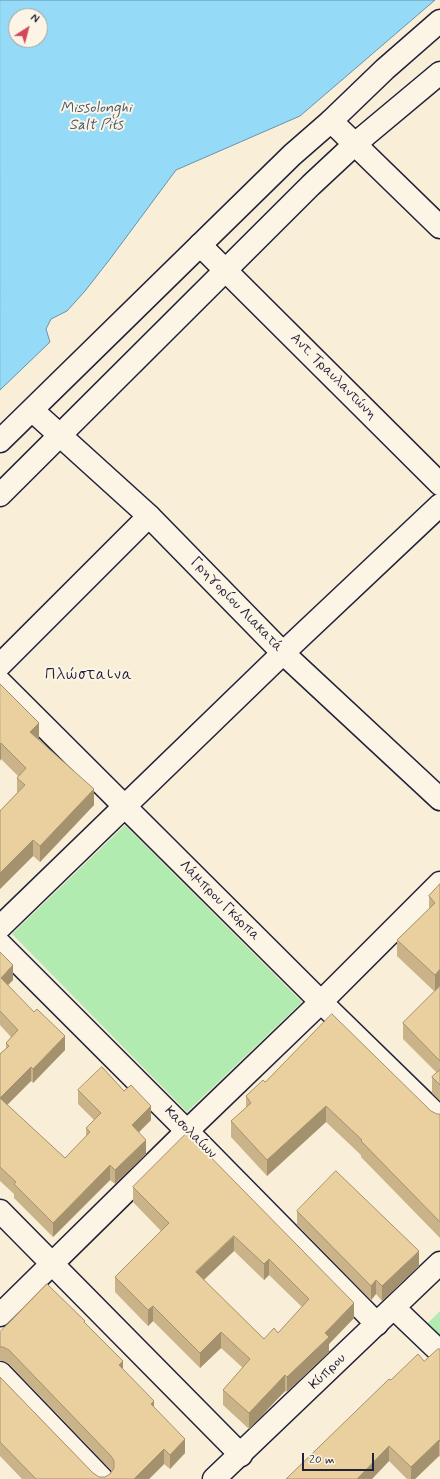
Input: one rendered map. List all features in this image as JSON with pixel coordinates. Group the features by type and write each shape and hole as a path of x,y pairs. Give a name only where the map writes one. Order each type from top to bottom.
{"street":[{"path":"0,441 292,155 385,69 440,21"},
{"path":"0,495 281,215 355,144 440,72"},
{"path":"331,120 440,227"},
{"name":"Αντ. Τραυλαντώνη","path":"200,245 227,270 440,484"},
{"name":"Γρηγορίου Λιακατά","path":"32,410 149,516 283,653 440,799"},
{"path":"0,927 283,653 440,505"},
{"path":"0,665 149,516"},
{"name":"Λάμπρου Γκόρπα","path":"0,682 321,1002 440,1118"},
{"path":"0,1315 321,1002 440,883"},
{"name":"Κασολαίων","path":"0,944 377,1324"},
{"path":"0,1211 241,1455"},
{"name":"Κύπρου","path":"215,1479 440,1263"},
{"path":"394,1308 440,1352"},
{"path":"0,1373 102,1479"}],"green space":[{"path":"125,825 302,1002 187,1112 12,934"},
{"path":"440,1311 440,1342 424,1327"}],"water":[{"name":"Missolonghi Salt Pits","path":"0,0 435,0 300,116 176,170 85,291 67,311 51,319 46,329 50,342 0,390"}],"building":[{"path":"0,684 39,723 30,732 94,789 40,846 33,840 0,873 0,811 25,785 17,778 26,768 1,743 0,745"},
{"path":"440,884 440,969 435,975 397,940 435,903 429,896"},
{"path":"0,952 13,965 1,978 34,1012 37,1009 65,1036 33,1069 31,1067 0,1098 0,1054 9,1046 6,1043 18,1030 0,1011"},
{"path":"440,986 440,1061 403,1023"},
{"path":"332,1014 431,1111 440,1114 440,1222 361,1141 362,1140 326,1106 267,1160 231,1121 251,1103 246,1096 263,1080 265,1082"},
{"path":"102,1067 124,1091 131,1085 151,1106 132,1125 146,1140 115,1170 110,1165 53,1223 14,1184 16,1182 0,1167 0,1098 65,1158 90,1132 86,1128 101,1113 78,1090"},
{"path":"440,1070 440,1085 432,1077"},
{"path":"187,1133 354,1303 325,1333 329,1337 287,1377 285,1375 249,1413 223,1390 250,1359 221,1332 200,1353 153,1306 148,1310 115,1277 169,1223 133,1187","holes":["234,1236 264,1264 269,1259 309,1299 278,1333 274,1328 264,1339 196,1272"]},
{"path":"336,1171 419,1251 382,1286 376,1280 371,1286 297,1211"},
{"path":"47,1284 123,1361 119,1365 154,1401 151,1404 185,1439 170,1455 164,1449 134,1479 36,1479 0,1442 0,1377 93,1473 99,1477 105,1477 110,1474 114,1468 114,1461 111,1456 9,1350 0,1347 0,1332"},
{"path":"440,1349 440,1442 439,1440 411,1467 389,1446 357,1479 286,1479 389,1379 391,1380 418,1354 424,1361"}],"district":[{"name":"Πλώσταινα","path":"89,676"}]}
